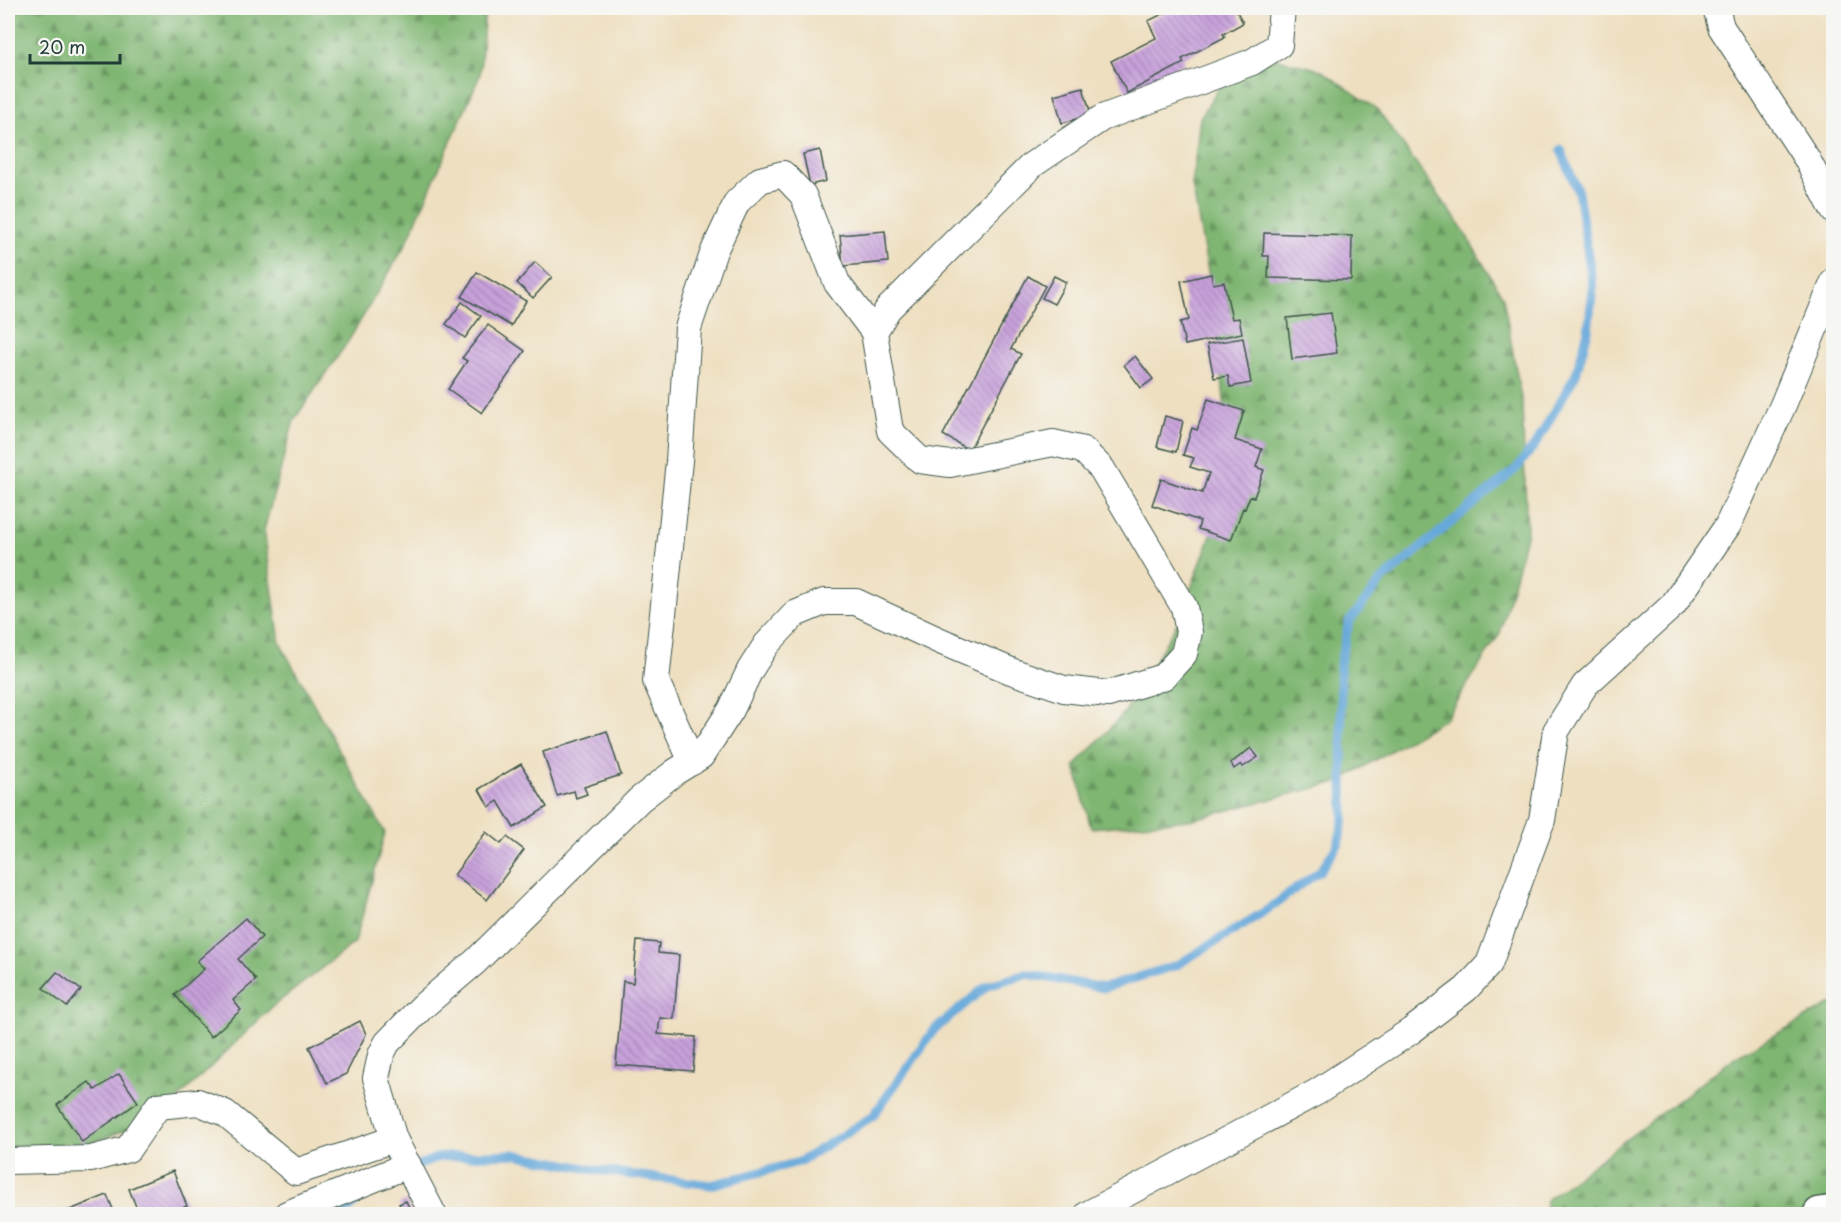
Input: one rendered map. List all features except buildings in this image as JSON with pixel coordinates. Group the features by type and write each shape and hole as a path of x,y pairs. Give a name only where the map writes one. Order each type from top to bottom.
{"highway":[{"path":"1820,1215 1833,1212"}],"street":[{"path":"874,332 888,309 1032,165 1102,118 1252,62 1279,45 1282,8"},
{"path":"1716,8 1721,27 1807,159 1833,211"},
{"path":"433,1215 394,1139 376,1078 381,1055 387,1043 423,1006 475,962 639,800 675,772 692,762 701,756 731,710 750,670 766,645 795,614 824,602 856,602 990,662 1064,689 1108,694 1141,686 1163,677 1184,654 1189,632 1184,607 1102,469 1083,450 1053,443 950,465 920,460 890,432 874,332 837,283 803,195 783,174 760,180 737,202 714,251 688,328 679,461 656,681 692,762"},
{"path":"1088,1215 1317,1092 1411,1031 1466,989 1489,964 1542,820 1556,730 1585,684 1672,605 1728,525 1783,405 1833,281"},
{"path":"8,1161 92,1159 128,1149 158,1106 198,1102 225,1113 296,1172 394,1139"},
{"path":"287,1215 408,1165"}],"green space":[{"path":"8,8 485,8 480,75 406,244 349,340 294,420 264,530 280,643 385,833 355,942 272,1007 158,1118 8,1173"},
{"path":"1242,50 1321,70 1378,110 1460,225 1503,297 1522,403 1527,532 1500,633 1446,718 1338,782 1190,820 1091,828 1075,766 1125,712 1178,622 1215,525 1227,428 1214,305 1192,184 1200,118"},
{"path":"1833,1003 1833,1209 1804,1214 1546,1214 1546,1200 1738,1055"}],"waterway":[{"path":"411,1168 439,1157 513,1154 596,1170 711,1185 799,1162 873,1116 934,1030 988,985 1027,974 1104,988 1177,965 1267,910 1320,871 1338,845 1344,818 1340,664 1349,622 1381,581 1517,468 1537,442 1576,374 1588,331 1593,287 1578,192 1561,150"},
{"path":"343,1214 370,1189"}]}
